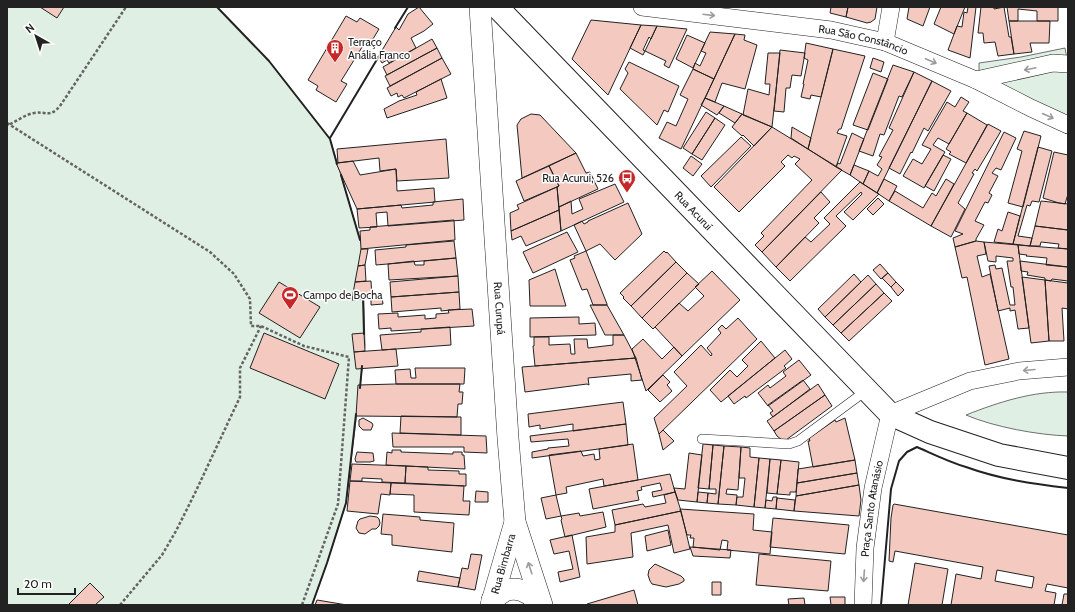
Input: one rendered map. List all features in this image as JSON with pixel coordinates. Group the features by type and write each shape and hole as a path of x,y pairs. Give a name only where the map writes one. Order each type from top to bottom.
{"main road":[{"name":"Rua Acuruí","path":"497,7 890,414"},
{"path":"890,414 930,432 999,455 1068,468"}],"street":[{"name":"Rua Curupá","path":"480,7 515,522 542,605"},
{"name":"Rua São Constâncio","path":"642,7 831,30 886,42 976,80 1068,125"},
{"path":"886,42 890,7"},
{"path":"976,80 1053,64 1068,64"},
{"path":"890,414 970,381 1019,370 1068,367"},
{"name":"Praça Santo Atanásio","path":"863,605 866,548 873,488 890,414"},
{"name":"Rua Bimbarra","path":"491,603 515,522"},
{"path":"491,603 508,590 523,590 533,596 542,605"}],"lane":[{"path":"702,439 789,444 798,441 867,390"}],"path":[{"path":"8,123 33,113 49,114 55,112 126,7"},
{"path":"8,123 210,252 234,274 250,299 250,326 261,326 304,346 349,357 338,504 302,605"},
{"path":"120,605 162,555 176,532 240,397 240,368 261,326"}],"green space":[{"path":"7,7 217,7 269,61 330,139 362,246 365,345 346,503 312,605 7,605"},
{"path":"1065,48 1067,59 979,71 979,63 1021,57"},
{"path":"1068,66 1068,122 985,81"},
{"path":"1068,392 1068,436 1016,430 966,415 1029,395"}],"building":[{"path":"40,7 64,7 57,18"},
{"path":"419,7 433,24 411,38 416,48 389,63 387,60 382,63 378,57 396,27 399,30 408,14"},
{"path":"831,7 848,7 846,17 830,13"},
{"path":"848,7 877,7 875,19 867,23 846,17"},
{"path":"909,7 930,7 923,26 907,19"},
{"path":"941,7 965,7 954,34 934,24"},
{"path":"968,7 976,7 970,58 948,50 957,26 962,27 964,12 967,13"},
{"path":"981,7 994,7 994,9 1004,7 1009,37 1011,37 1014,54 998,56 995,42 984,43 983,33 978,33"},
{"path":"1007,7 1058,7 1058,21 1037,21 1037,11 1018,9 1018,21 1009,21"},
{"name":"Terraço Anália Franco","path":"346,16 357,22 360,18 379,29 368,47 364,44 341,81 347,84 336,102 316,90 318,86 308,80"},
{"path":"591,20 641,25 608,95 572,59"},
{"path":"1009,21 1050,21 1049,43 1030,43 1032,52 1014,54"},
{"path":"641,25 657,26 651,39 649,37 643,50 645,51 643,55 630,48"},
{"path":"657,26 687,29 669,68 664,65 666,61 645,51"},
{"path":"710,32 735,34 714,79 693,69 695,63 700,66 706,53 701,51"},
{"path":"735,34 745,35 744,40 757,45 745,89 722,83 715,102 705,98"},
{"path":"687,35 705,43 693,68 676,59"},
{"path":"432,39 437,48 387,75 383,67"},
{"path":"806,43 833,49 821,97 811,95 810,99 801,97 808,60 804,58"},
{"path":"437,48 442,58 390,86 385,76"},
{"path":"833,49 865,56 841,129 839,129 837,133 847,136 836,167 808,149"},
{"path":"780,50 805,53 801,76 792,75 790,88 786,88 784,112 774,111"},
{"path":"768,53 780,53 772,127 743,115 748,89 769,95 770,84 765,84"},
{"path":"442,58 451,74 404,98 402,95 398,97 397,93 391,96 387,88"},
{"path":"873,58 884,62 881,72 870,68"},
{"path":"629,62 679,86 668,112 664,110 657,125 620,89 628,73 625,69"},
{"path":"893,65 914,72 902,97 899,96 884,135 880,134 873,156 859,151"},
{"path":"693,69 714,79 681,149 659,138 667,122 676,126 688,99 680,95"},
{"path":"914,72 932,81 877,193 863,184 869,171 878,176 882,169 877,165 882,157 879,156 893,130 889,128"},
{"path":"873,73 888,79 868,130 853,125"},
{"path":"441,79 447,98 387,118 384,109 399,101 417,95 416,92"},
{"path":"932,81 951,91 928,131 924,128 900,174 889,168"},
{"path":"961,97 969,102 963,111 967,113 949,144 938,138 933,145 945,152 924,188 903,176 913,159 922,164 931,149 922,145 947,102 955,107"},
{"path":"705,98 724,106 717,115 701,105"},
{"path":"724,106 742,114 735,123 719,113"},
{"path":"706,112 715,118 692,154 683,148"},
{"path":"967,113 987,125 966,163 949,154 951,152 946,149"},
{"path":"531,114 540,115 576,153 522,178 517,125 521,119"},
{"path":"742,114 772,127 754,146 732,127"},
{"path":"715,118 725,125 702,160 692,154"},
{"path":"988,124 1001,131 977,171 975,169 972,173 974,174 958,203 965,209 951,237 931,226"},
{"path":"772,127 842,170 762,252 755,245 764,236 761,233 812,180 795,164 800,159 794,156 792,158 788,155 781,162 785,166 739,212 714,187"},
{"path":"792,127 811,138 808,149 791,138"},
{"path":"1024,131 1041,136 1023,207 1008,203 1022,151 1017,149"},
{"path":"1004,132 1016,138 1001,170 996,168 992,173 998,176 989,193 992,195 988,203 985,202 975,221 984,225 976,241 955,247 953,238 963,234 955,231"},
{"path":"852,133 864,139 850,175 836,167 838,163 840,164"},
{"path":"741,137 751,146 711,187 701,176"},
{"path":"446,139 449,178 397,181 396,169 380,171 379,158 338,163 337,149"},
{"path":"1038,147 1052,151 1039,202 1032,201 1030,206 1027,205 1018,236 1032,238 1030,246 1013,244"},
{"path":"1054,152 1068,155 1068,194 1065,204 1043,198"},
{"path":"576,153 586,173 590,172 598,189 559,207 557,187 559,186 549,166"},
{"path":"943,155 951,159 934,191 925,186"},
{"path":"691,156 702,164 693,176 683,168"},
{"path":"353,161 360,175 396,169 397,191 434,188 435,202 357,209 336,163"},
{"path":"854,165 869,171 863,184 850,175"},
{"path":"549,166 559,186 524,201 516,181"},
{"path":"884,179 897,186 889,201 877,193"},
{"path":"946,179 954,184 931,226 889,201 895,191 923,208 932,193 936,196"},
{"path":"860,182 879,194 853,220 844,212 862,194 861,192 836,216 846,226 790,281 776,267 805,237 811,242 830,224 824,218"},
{"path":"615,184 624,202 561,231 559,207 571,201 572,214 583,209 579,199"},
{"path":"557,187 559,210 511,231 510,213 519,209 517,205"},
{"path":"821,192 830,202 814,218 819,223 776,267 762,252"},
{"path":"878,198 884,204 873,215 867,209"},
{"path":"463,199 464,220 388,226 387,212 376,213 377,227 359,228 357,209 401,205 402,208 433,205 433,202"},
{"path":"1041,201 1068,204 1068,230 1035,226"},
{"path":"628,203 642,234 615,260 600,244 586,251 574,225 582,221 584,224"},
{"path":"559,210 561,231 526,246 521,236 512,240 511,231"},
{"path":"1008,212 1020,216 1013,244 994,242 998,229 1002,231"},
{"path":"454,220 455,240 361,249 360,231 370,230 370,227"},
{"path":"1035,226 1068,230 1068,249 1058,248 1059,244 1041,242 1040,246 1030,246"},
{"path":"567,232 578,252 533,273 523,252"},
{"path":"454,241 456,258 376,265 375,250 406,247 406,245"},
{"path":"976,241 984,242 986,254 977,256 982,277 990,274 1009,359 985,365 967,277 962,278 955,247"},
{"path":"984,242 1018,245 1029,328 1018,329 1015,310 1010,311 1010,308 998,311 989,266 995,265 996,269 1002,268 1010,305 1015,305 1013,287 1011,287 1007,261 1013,261 1013,258 996,256 996,262 988,261"},
{"path":"1018,245 1068,249 1068,267 1046,265 1047,258 1019,254"},
{"path":"361,249 368,249 365,265 358,266"},
{"path":"586,251 607,305 593,305 587,289 582,290 570,260 575,258 574,256"},
{"path":"664,251 666,253 667,252 676,262 631,306 620,293"},
{"path":"456,258 458,276 389,280 388,264 414,261 415,265 424,265 424,261"},
{"path":"1020,261 1068,267 1068,281 1052,279 1051,281 1045,280 1045,278 1027,275 1028,272 1021,271"},
{"path":"676,262 687,273 642,318 631,306"},
{"path":"880,264 888,273 881,279 873,270"},
{"path":"365,265 366,281 355,282 358,266"},
{"path":"555,269 566,306 530,306 529,280"},
{"path":"712,271 740,300 682,356 655,327 679,303 688,311 704,296 695,287"},
{"path":"687,273 699,284 653,329 642,318"},
{"path":"888,273 896,282 891,287 882,278"},
{"path":"854,274 861,282 825,317 818,309"},
{"path":"868,275 876,284 833,325 825,317"},
{"path":"458,276 459,292 391,297 390,282"},
{"path":"1022,277 1045,280 1049,341 1031,343"},
{"path":"1045,280 1068,283 1068,309 1062,308 1064,341 1049,341"},
{"path":"371,281 372,298 352,300 355,282"},
{"name":"Campo de Bocha","path":"279,282 320,307 300,338 259,313"},
{"path":"896,282 904,290 898,296 891,287"},
{"path":"876,284 884,293 841,333 833,325"},
{"path":"459,292 460,309 441,311 441,308 392,312 391,297"},
{"path":"884,293 892,301 849,341 841,333"},
{"path":"382,297 383,304 371,305 371,299"},
{"path":"590,305 607,305 624,335 605,335"},
{"path":"472,309 474,326 391,331 391,328 379,329 378,314 398,313 398,317 425,315 425,319 436,318 436,314 449,313 448,310"},
{"path":"579,317 579,324 595,323 596,335 530,337 530,318"},
{"path":"738,318 757,339 659,434 654,418 687,386 674,372 701,345 711,356 712,354 707,348 721,333 718,329 722,325 726,329"},
{"path":"450,327 451,345 382,350 380,335 421,332 421,329"},
{"path":"264,333 339,364 325,399 250,368"},
{"path":"364,333 365,351 354,352 352,334"},
{"path":"613,335 624,335 636,358 535,366 533,346 534,337 549,337 549,345 570,344 571,354 575,354 574,339 587,339 588,348 613,345"},
{"path":"643,339 662,359 674,347 682,356 646,391 632,349"},
{"path":"761,341 775,358 721,402 710,390 730,370 737,377 748,366 742,360"},
{"path":"396,349 398,366 356,369 354,352"},
{"path":"785,350 792,359 784,366 786,368 746,398 745,396 734,404 728,396"},
{"path":"636,358 642,380 631,381 631,374 588,378 589,385 587,384 525,392 522,367"},
{"path":"799,360 811,375 768,406 758,393 768,385 770,388 786,376 783,372"},
{"path":"415,368 465,368 464,384 396,384 395,370 410,369 411,378 416,378"},
{"path":"663,375 670,382 667,385 672,391 660,402 648,390"},
{"path":"803,380 810,389 773,417 770,413 773,411 768,405"},
{"path":"460,384 459,392 463,392 462,404 458,404 457,417 356,416 358,385"},
{"path":"818,384 825,395 774,431 767,421"},
{"path":"825,395 832,406 786,440 782,440 777,436 774,431"},
{"path":"623,402 626,424 573,431 573,424 540,429 540,425 529,427 528,414"},
{"path":"401,416 461,417 461,435 400,433"},
{"path":"363,418 372,423 373,425 371,430 363,430 359,426 359,420"},
{"path":"845,418 855,460 813,467 808,441 810,441 809,438 835,420 836,422"},
{"path":"626,424 628,445 532,458 532,452 548,448 569,446 568,439 531,442 530,436"},
{"path":"663,430 674,441 663,450 659,434"},
{"path":"392,433 486,436 487,453 464,452 464,447 393,447"},
{"path":"633,444 638,480 604,486 603,479 566,487 567,493 556,495 549,455 581,451 583,456 594,454 595,460 600,459 599,449"},
{"path":"703,444 713,445 709,489 698,488"},
{"path":"713,445 724,446 718,504 707,503 708,493 716,494 716,489 709,489"},
{"path":"724,446 741,447 738,490 727,489 726,494 737,495 736,505 718,504"},
{"path":"741,447 750,448 750,457 759,458 754,507 736,505 737,497 743,497 745,478 739,478"},
{"path":"392,450 401,450 401,452 453,454 453,452 462,452 462,455 464,455 465,469 386,465 387,452 392,453"},
{"path":"357,452 373,453 374,461 356,462 355,459"},
{"path":"689,453 702,455 697,502 678,500 674,488 685,489"},
{"path":"759,458 770,459 765,508 754,507"},
{"path":"770,459 781,460 777,494 767,493"},
{"path":"781,460 799,462 796,492 790,492 790,495 777,494"},
{"path":"855,460 857,473 797,483 798,469"},
{"path":"352,464 406,466 405,483 382,482 382,479 362,478 362,481 350,481"},
{"path":"406,466 428,467 428,470 459,471 459,474 466,474 466,486 405,483"},
{"path":"857,473 859,485 796,496 797,483"},
{"path":"670,474 675,492 653,497 652,492 662,490 660,483 641,487 642,490 637,491 639,500 593,509 589,489"},
{"path":"350,481 391,483 390,495 381,494 378,514 347,511"},
{"path":"391,483 464,486 463,501 470,501 469,515 414,512 414,495 390,494"},
{"path":"859,485 861,500 859,516 794,511 796,496"},
{"path":"476,491 488,492 488,502 475,502"},
{"path":"675,492 681,511 615,525 612,510 643,504 645,507 666,503 664,495"},
{"path":"698,492 708,493 707,503 697,502"},
{"path":"556,495 561,516 546,519 541,498"},
{"path":"773,497 777,497 776,509 765,508 766,500 772,501"},
{"path":"777,498 795,500 794,511 776,509"},
{"path":"893,505 1068,535 1068,588 1047,584 1045,591 1056,593 1054,605 951,605 956,574 981,579 983,567 895,551 893,562 889,561","holes":["997,570 1034,577 1032,588 995,581"]},
{"path":"680,509 754,514 753,530 772,532 770,554 727,550 728,541 722,540 720,550 693,547 694,538 690,538 691,535 687,535"},
{"path":"681,511 690,549 674,553 668,525 631,533 633,557 587,564 586,537 615,532 615,525"},
{"path":"603,512 606,527 565,537 561,516 579,513 580,516"},
{"path":"383,514 420,517 420,520 454,523 452,552 392,545 392,535 381,534"},
{"path":"370,516 377,517 379,519 379,526 365,534 359,533 356,528 358,521"},
{"path":"773,518 849,525 845,554 770,547"},
{"path":"668,530 671,545 647,551 645,536"},
{"path":"572,535 580,577 560,582 558,572 573,569 569,551 554,554 550,540"},
{"path":"690,547 731,550 730,558 693,556"},
{"path":"471,554 482,555 475,590 458,587 462,568 468,569"},
{"path":"759,554 831,561 828,591 756,585"},
{"path":"915,563 948,569 942,605 908,605"},
{"path":"655,564 681,576 684,581 679,584 666,587 652,584 648,575 649,570"},
{"path":"419,571 460,578 458,587 417,581"},
{"path":"712,582 721,582 721,595 712,595"},
{"path":"90,583 104,597 95,605 70,605 69,604"},
{"path":"634,590 638,605 587,604"},
{"path":"1064,594 1068,594 1068,605 1062,605"},
{"path":"830,597 845,597 845,605 831,605"},
{"path":"804,598 805,605 789,605 788,599"},
{"path":"317,600 347,605 315,605"}],"wall":[{"path":"217,7 269,61 330,139 337,164"},
{"path":"395,28 408,7"},
{"path":"330,138 379,56"},
{"path":"341,175 360,240"},
{"path":"363,296 364,334"},
{"path":"360,388 362,366"},
{"path":"312,605 346,503 356,414"},
{"path":"881,605 891,489 899,461 907,452 917,447 953,463 991,475 1029,483 1068,488"}],"place":[{"name":"Terraço Anália Franco","path":"335,63"},
{"name":"Rua Acurui, 526","path":"627,193"},
{"name":"Campo de Bocha","path":"290,310"}]}
